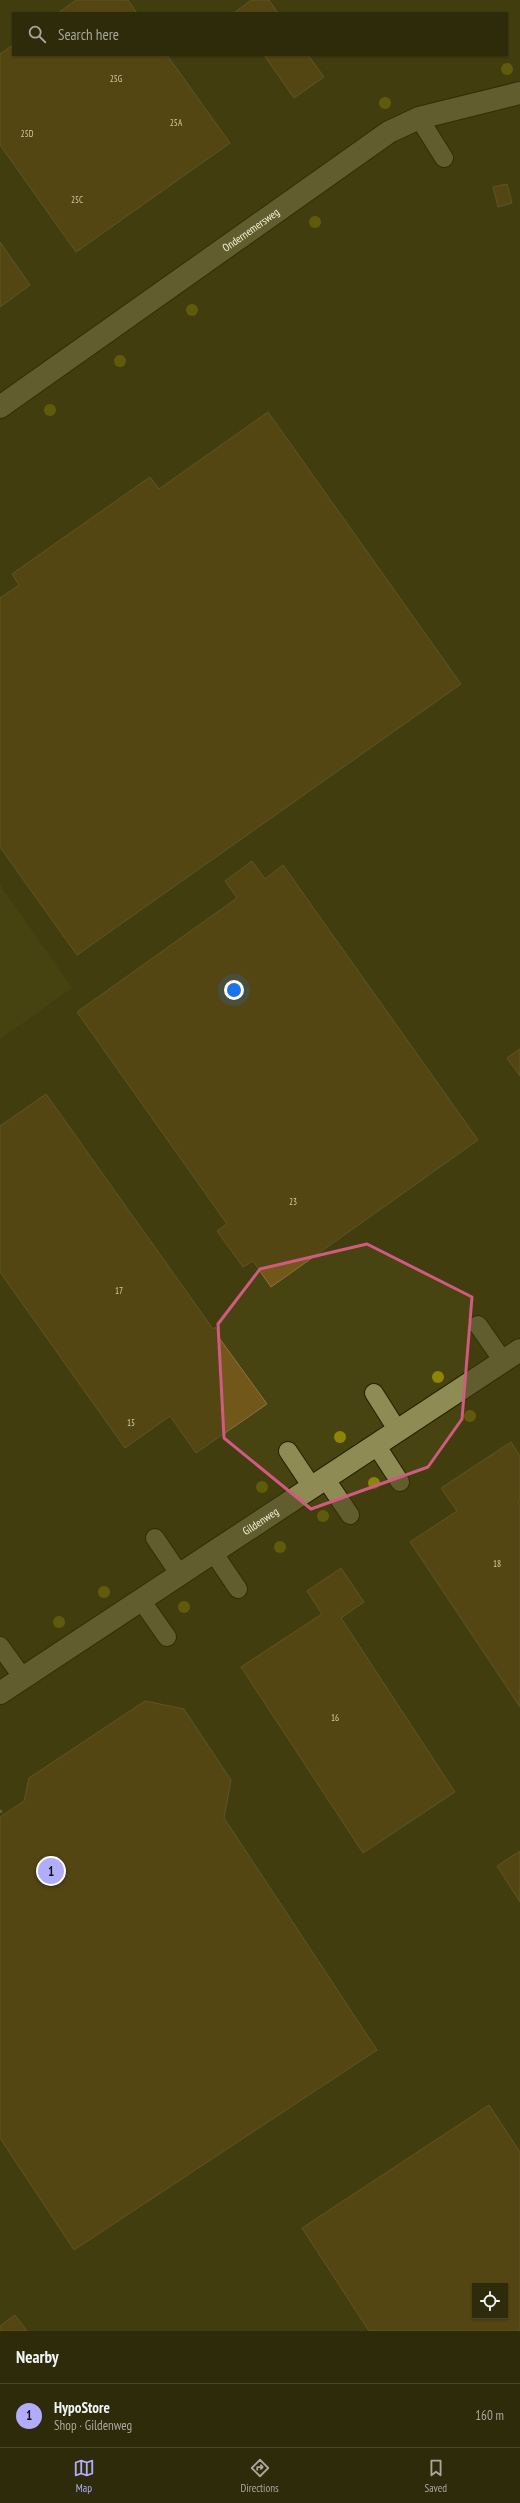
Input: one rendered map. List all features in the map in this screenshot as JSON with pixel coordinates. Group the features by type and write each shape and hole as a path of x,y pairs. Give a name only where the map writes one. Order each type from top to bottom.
{"street":[{"name":"Ondernemersweg","path":"0,407 373,142 406,123 419,118 520,94"},
{"name":"Gildenweg","path":"0,1693 512,1355"}],"lane":[{"path":"419,118 444,158"},
{"path":"478,1325 512,1355"},
{"path":"374,1394 398,1431"},
{"path":"376,1445 400,1482"},
{"path":"288,1451 350,1515"},
{"path":"155,1538 180,1574"},
{"path":"213,1552 238,1589"},
{"path":"141,1600 167,1637"},
{"path":"0,1646 23,1678"}],"path":[{"path":"0,1810 3,1815"}],"highlighted area":[{"path":"367,1244 472,1297 462,1419 428,1467 311,1509 224,1438 218,1324 260,1269"}],"shaded area":[{"path":"0,0 520,0 520,2331 0,2331"},
{"path":"0,885 72,988 0,1039"}],"building":[{"path":"76,0 128,0 136,12 59,12"},
{"path":"251,0 269,0 277,12 235,12"},
{"path":"12,46 12,56 168,56 230,143 76,252 0,145 0,54"},
{"path":"265,56 309,56 324,77 294,98"},
{"path":"507,184 512,203 498,207 493,187"},
{"path":"0,242 30,285 0,307"},
{"path":"268,412 461,684 77,955 0,847 0,598 19,585 12,574 150,477 159,489"},
{"path":"252,861 265,879 283,865 478,1140 271,1287 253,1261 243,1267 217,1231 227,1224 77,1012 237,898 225,881"},
{"path":"520,1049 520,1076 507,1058"},
{"path":"46,1094 213,1329 215,1327 219,1334 217,1335 267,1404 196,1453 170,1416 125,1448 0,1272 0,1126"},
{"path":"511,1442 520,1456 520,1502 518,1503 520,1506 520,1707 410,1542 457,1511 441,1488"},
{"path":"341,1568 364,1602 341,1618 455,1792 363,1853 241,1667 322,1614 307,1591"},
{"path":"145,1701 184,1709 231,1780 224,1818 377,2050 74,2250 0,2138 0,1817 24,1801 29,1778"},
{"path":"520,1851 520,1902 497,1866"},
{"path":"489,2105 520,2152 520,2331 369,2331 302,2228"},
{"path":"15,2315 27,2331 0,2331 0,2326"}],"place":[{"name":"HypoStore","path":"51,1871"}]}
